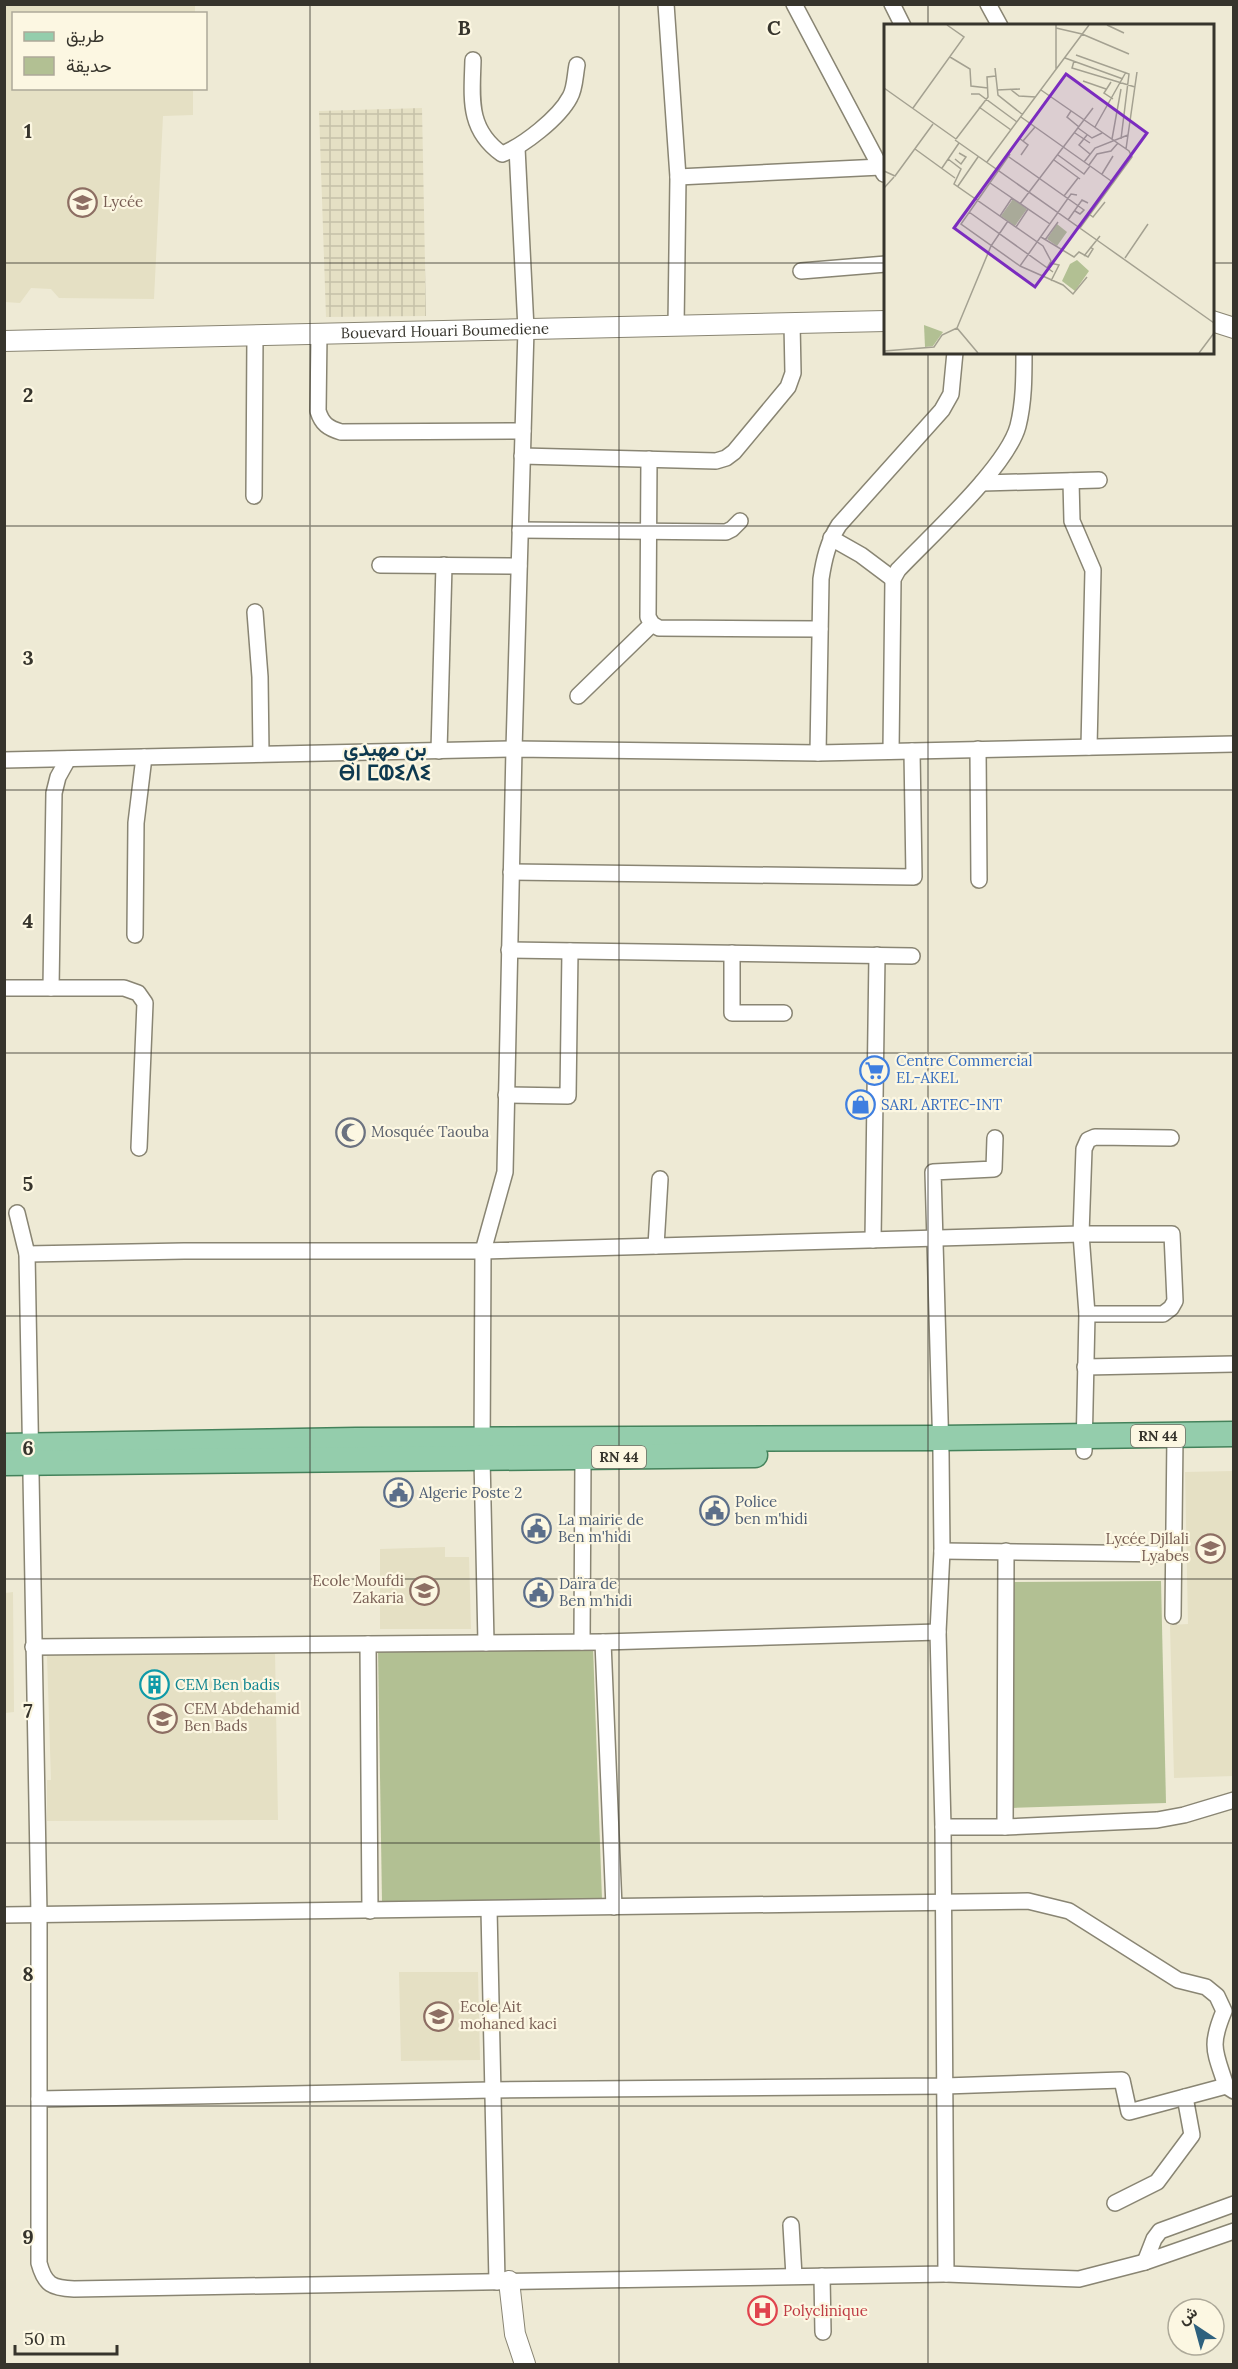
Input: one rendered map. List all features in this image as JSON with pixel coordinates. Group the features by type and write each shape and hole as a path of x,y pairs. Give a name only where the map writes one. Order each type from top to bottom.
{"main road":[{"name":"RN 44","path":"1175,1443 1233,1434"},
{"name":"RN 44","path":"4,1446 30,1454 1175,1443 1233,1449"},
{"name":"RN 44","path":"482,1449 583,1457 941,1445"},
{"name":"RN 44","path":"4,1463 30,1454"}],"street":[{"path":"666,4 678,177 676,326"},
{"path":"678,177 883,172 794,4"},
{"path":"892,4 902,24"},
{"path":"988,4 999,24"},
{"path":"473,60 472,109 480,130 491,146 502,154 517,148 559,111 571,96 577,65"},
{"path":"486,1643 482,1449 483,1251 505,1172 526,329 517,148"},
{"path":"801,271 884,264"},
{"name":"Bouevard Houari Boumediene","path":"4,341 884,321"},
{"path":"1214,322 1233,328"},
{"path":"522,456 716,461 726,458 734,452 788,387 792,373 792,323"},
{"path":"319,334 318,411 321,421 329,428 340,432 523,431"},
{"path":"254,496 255,335"},
{"path":"818,753 821,579 824,557 839,525 942,410 951,393 955,354"},
{"path":"891,751 892,579 982,483 1012,442 1018,426 1024,383 1024,354"},
{"path":"649,459 648,617 652,624 659,628 820,629"},
{"path":"982,483 1099,480"},
{"path":"1071,481 1072,521 1093,570 1089,747"},
{"path":"520,530 726,532 740,521"},
{"path":"831,538 861,555 892,579"},
{"path":"380,565 519,566"},
{"path":"439,751 444,565"},
{"path":"255,612 260,677 261,754"},
{"path":"578,696 652,624"},
{"path":"4,760 514,749 818,753 1233,744"},
{"path":"978,749 979,880"},
{"path":"511,872 914,877 912,751"},
{"path":"135,935 136,823 144,757"},
{"path":"51,988 54,794 58,777 68,759"},
{"path":"509,950 912,956"},
{"path":"506,1095 568,1096 570,951"},
{"path":"732,953 732,1013 784,1013"},
{"path":"873,1240 877,955"},
{"path":"4,988 124,988 138,993 145,1003 139,1148"},
{"path":"1083,1444 1087,1314 1081,1234 1084,1149 1088,1140 1095,1137 1171,1138"},
{"path":"946,2274 944,1903 938,1632 942,1551 941,1445 933,1172 994,1169 995,1138"},
{"path":"656,1246 660,1179"},
{"path":"17,1213 27,1254 39,1915 39,2263 43,2277 50,2284 58,2288 946,2274 1079,2279 1145,2262 1233,2231"},
{"path":"27,1254 483,1251 1081,1234 1172,1234 1175,1301 1171,1308 1163,1314 1087,1314"},
{"path":"1085,1367 1233,1364"},
{"path":"1173,1616 1175,1443"},
{"path":"582,1642 583,1457"},
{"path":"942,1551 1174,1554"},
{"path":"1005,1827 1006,1551"},
{"path":"33,1647 603,1642 938,1632"},
{"path":"603,1642 614,1907"},
{"path":"368,1644 370,1911"},
{"path":"943,1827 1005,1827 1157,1820 1184,1815 1233,1800"},
{"path":"4,1915 1028,1901 1069,1911 1178,1980 1206,1987 1217,1996 1227,2020 1214,2036 1215,2049 1230,2088 1129,2112 1122,2080 945,2086 491,2090 39,2099"},
{"path":"489,1909 491,2090 503,2281 515,2334 525,2364"},
{"path":"1115,2203 1156,2182 1192,2135 1185,2097"},
{"path":"1145,2262 1154,2239 1160,2231 1233,2204"},
{"path":"791,2225 794,2276"},
{"path":"822,2276 823,2332"}],"shaded area":[{"name":"Lycée","path":"5,4 195,5 195,12 12,12 12,90 193,90 193,115 163,116 154,299 59,298 51,289 31,288 20,303 5,302"},
{"path":"422,108 426,316 326,317 319,111"},
{"name":"Lycée Djllali Lyabes","path":"1233,1471 1233,1776 1174,1778 1170,1625 1188,1624 1185,1472"},
{"name":"Ecole Moufdi Zakaria","path":"445,1547 445,1557 469,1557 471,1629 380,1629 380,1549"},
{"path":"13,1592 14,1712 5,1713 5,1593"},
{"name":"CEM Abdehamid Ben Bads","path":"275,1651 278,1820 47,1821 47,1780 51,1780 47,1656"},
{"name":"Ecole Ait mohaned kaci","path":"399,1972 478,1972 480,2060 401,2061"}],"green space":[{"path":"1161,1581 1166,1803 1012,1808 1009,1582"},
{"path":"593,1647 602,1900 382,1902 378,1649"}],"place":[{"name":"Lycée","path":"82,202"},
{"name":"Centre Commercial EL-AKEL","path":"875,1070"},
{"name":"SARL ARTEC-INT","path":"860,1105"},
{"name":"Mosquée Taouba","path":"350,1132"},
{"name":"Algerie Poste 2","path":"398,1493"},
{"name":"Police ben m'hidi","path":"714,1511"},
{"name":"La mairie de Ben m'hidi","path":"537,1529"},
{"name":"Lycée Djllali Lyabes","path":"1210,1548"},
{"name":"Ecole Moufdi Zakaria","path":"425,1590"},
{"name":"Daïra de Ben m'hidi","path":"538,1593"},
{"name":"CEM Ben badis","path":"154,1685"},
{"name":"CEM Abdehamid Ben Bads","path":"163,1718"},
{"name":"Ecole Ait mohaned kaci","path":"439,2016"},
{"name":"Polyclinique","path":"762,2311"}],"district":[{"name":"بن مهيدي ⴱⵏ ⵎⵀⵉⴷⵉ","path":"385,761"}]}
